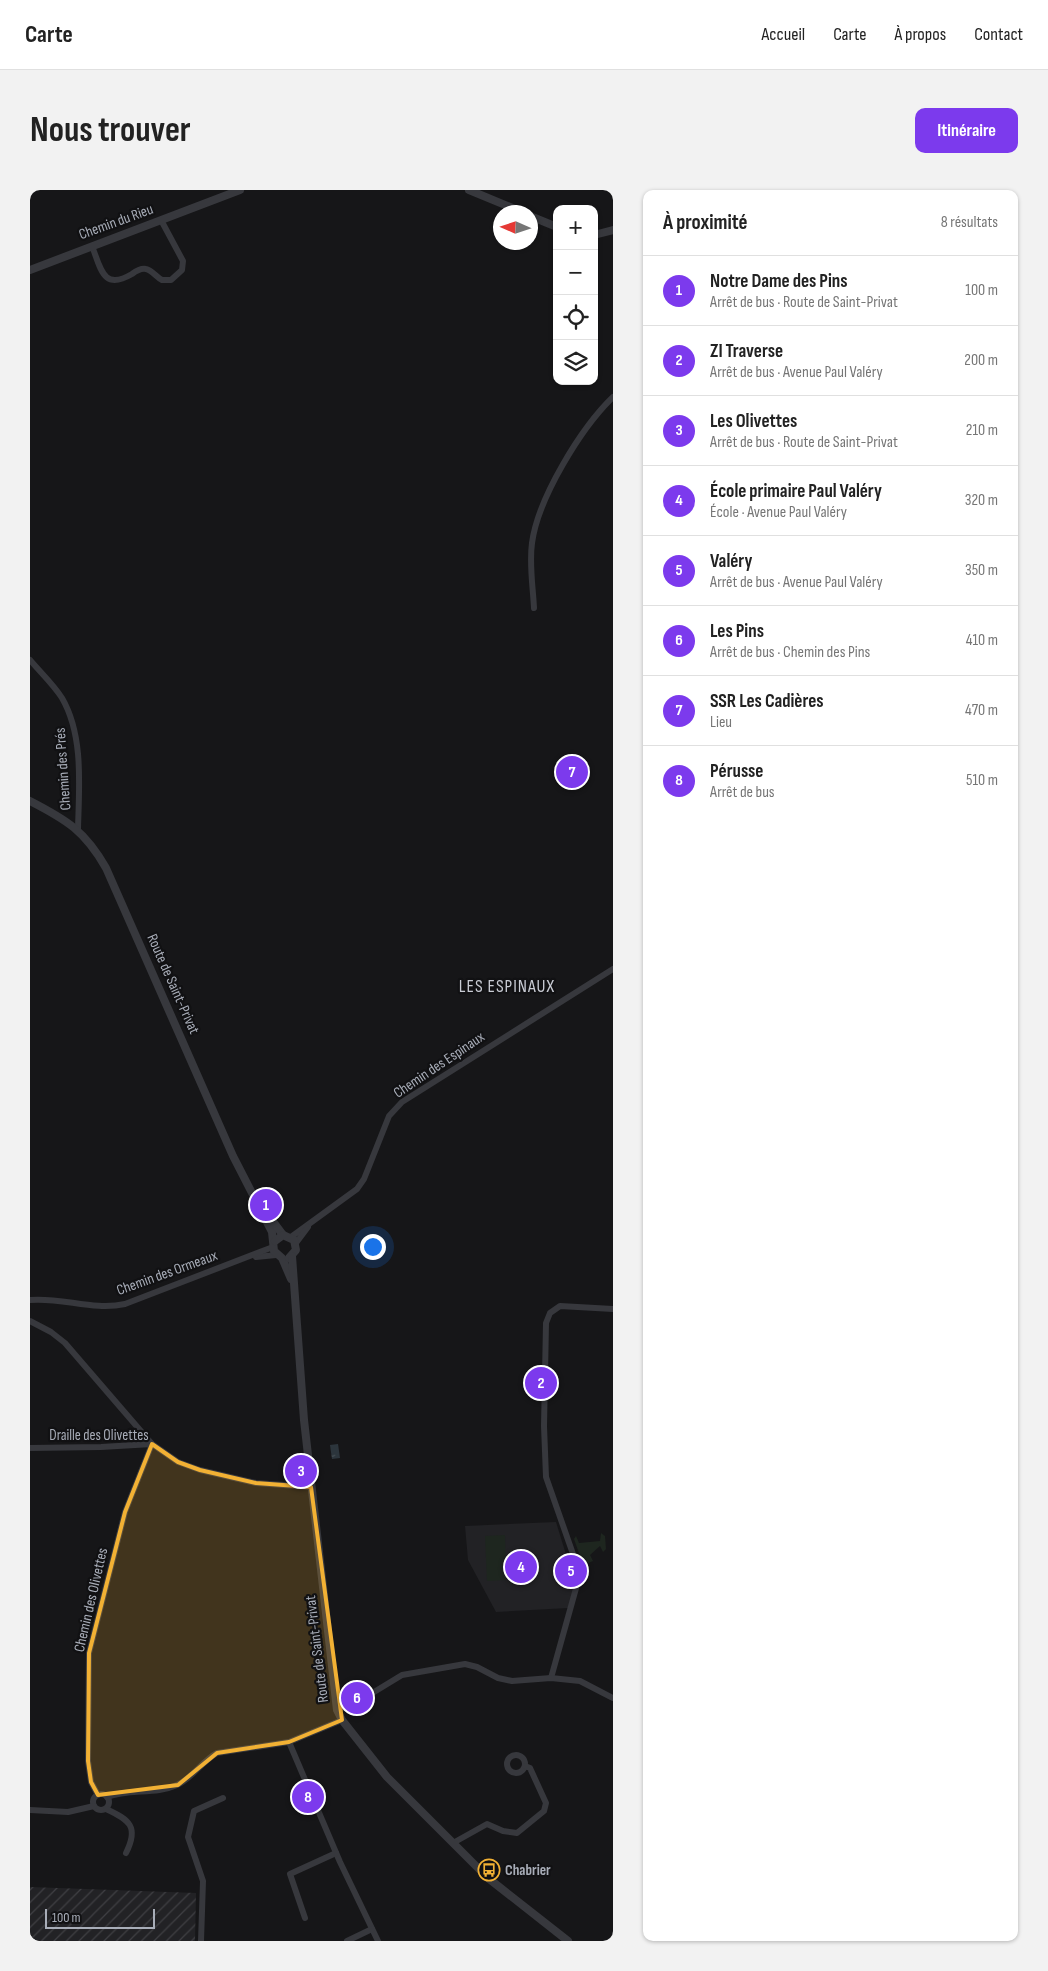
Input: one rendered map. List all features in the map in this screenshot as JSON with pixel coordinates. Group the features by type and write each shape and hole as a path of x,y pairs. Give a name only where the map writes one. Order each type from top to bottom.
{"street":[{"name":"Chemin du Rieu","path":"30,270 240,190"},
{"path":"469,190 505,205"},
{"path":"538,219 553,225"},
{"path":"92,246 102,273 107,278 120,281 140,269 147,269 162,280 171,280 182,270 183,260 161,220"},
{"path":"598,234 613,230"},
{"path":"534,608 531,562 535,523 562,468 592,420 613,396"},
{"name":"Chemin des Prés","path":"30,660 61,697 73,722 78,782 78,830"},
{"name":"Route de Saint-Privat","path":"30,801 78,830 93,846 106,868 233,1156 260,1205 283,1235"},
{"name":"Chemin des Espinaux","path":"294,1240 317,1217 357,1189 364,1179 389,1116 402,1102 613,969"},
{"name":"Route de Saint-Privat","path":"260,1205 276,1250 294,1289"},
{"path":"292,1256 276,1250 283,1235 294,1240"},
{"name":"Route de Saint-Privat","path":"294,1240 296,1250 292,1256 294,1289 311,1487 338,1710 342,1720 387,1777 488,1878 568,1941"},
{"name":"Chemin des Ormeaux","path":"30,1300 70,1301 109,1307 125,1304 235,1262 276,1250"},
{"path":"551,1678 580,1574 546,1477 544,1426 546,1323 550,1313 560,1306 613,1309"},
{"path":"30,1321 65,1343 152,1444"},
{"name":"Draille des Olivettes","path":"30,1448 101,1448 152,1444 178,1462 200,1470 256,1483 311,1487"},
{"name":"Chemin des Olivettes","path":"98,1795 91,1782 88,1761 89,1653 125,1512 152,1444"},
{"path":"338,1710 356,1703 402,1676 450,1665 465,1664 477,1667 498,1678 512,1681 551,1678 580,1681 613,1698"},
{"path":"94,1806 94,1799 98,1795 107,1797 158,1790 178,1785 192,1775 207,1758 217,1753 288,1742 342,1720"},
{"path":"288,1742 336,1853 378,1941"},
{"path":"453,1843 487,1824 503,1831 517,1833 544,1811 546,1803 530,1768 525,1766"},
{"path":"106,1809 109,1805 107,1797"},
{"path":"202,1941 203,1881 188,1836 194,1811 223,1798"},
{"path":"30,1810 68,1812 94,1806 100,1810 106,1809 120,1816 131,1825 133,1830 131,1842 126,1853"},
{"path":"305,1918 290,1874 336,1853"},
{"path":"347,1941 372,1929"}],"highlighted area":[{"path":"152,1444 178,1462 200,1470 256,1483 311,1487 342,1720 289,1742 217,1753 178,1785 98,1795 91,1782 88,1761 89,1653 125,1512"}],"shaded area":[{"path":"556,1522 572,1574 576,1576 568,1608 496,1612 468,1560 465,1526"},
{"path":"601,1533 605,1536 606,1549 603,1552 600,1546 590,1555 593,1561 586,1564 582,1562 574,1539 576,1536 579,1543 600,1541"},
{"path":"505,1535 506,1580 487,1581 485,1536"},
{"path":"30,1887 196,1893 195,1941 30,1941"}],"water":[{"path":"338,1444 340,1458 332,1459 330,1445"}],"place":[{"name":"SSR Les Cadières","path":"572,772"},
{"name":"Notre Dame des Pins","path":"266,1205"},
{"name":"ZI Traverse","path":"541,1383"},
{"name":"Les Olivettes","path":"301,1471"},
{"name":"École primaire Paul Valéry","path":"521,1567"},
{"name":"Valéry","path":"571,1571"},
{"name":"Les Pins","path":"357,1698"},
{"name":"Pérusse","path":"308,1797"},
{"name":"Chabrier","path":"489,1870"}],"district":[{"name":"LES ESPINAUX","path":"507,986"}]}
